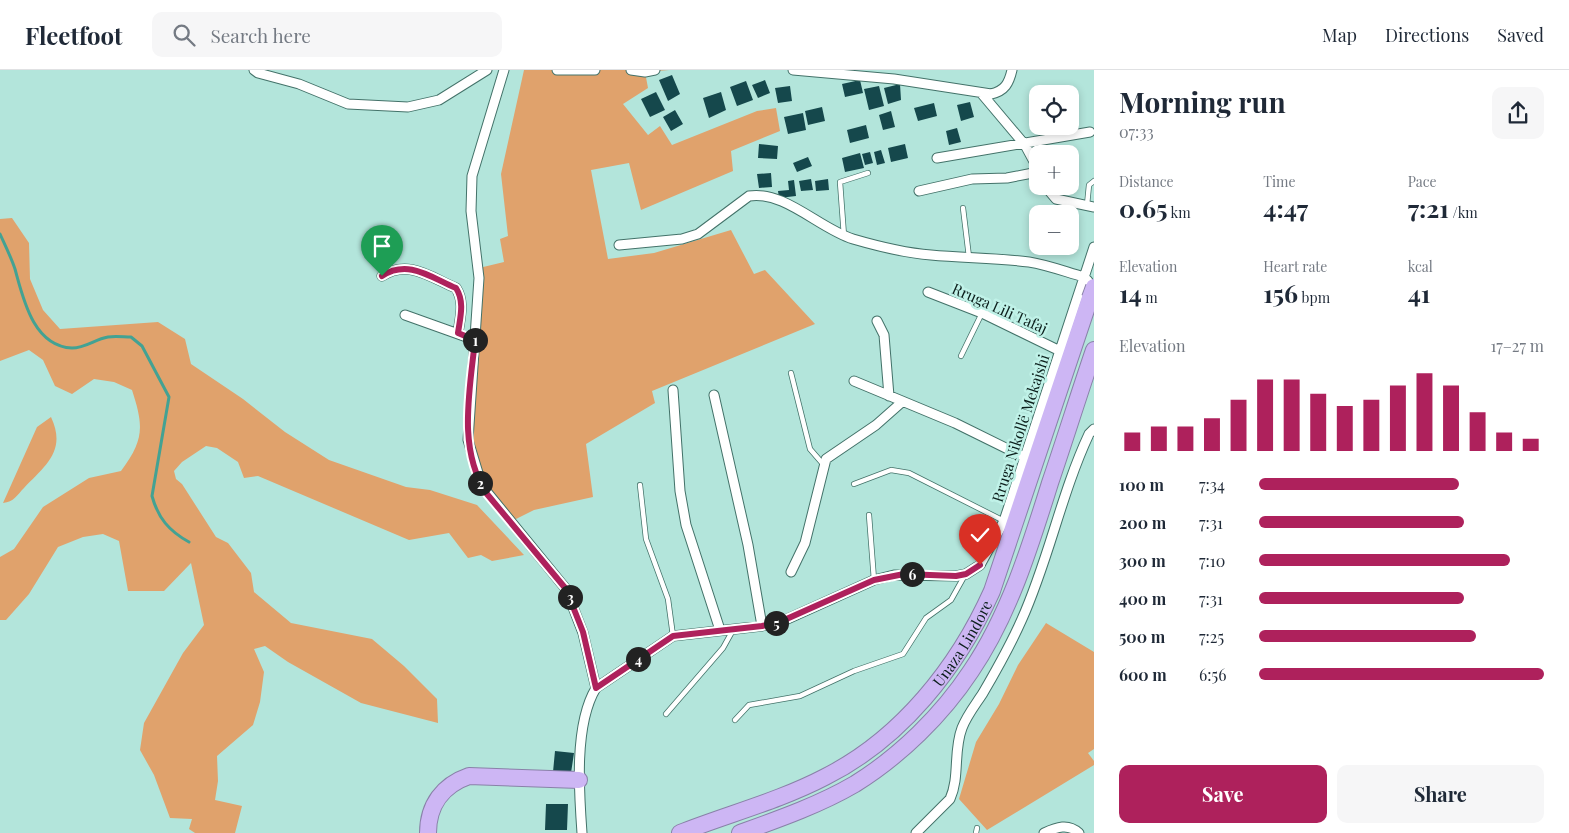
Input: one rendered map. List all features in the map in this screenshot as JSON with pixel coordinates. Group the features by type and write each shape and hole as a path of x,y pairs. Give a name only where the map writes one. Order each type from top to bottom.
{"highway":[{"name":"Unaza Lindore","path":"680,833 794,791 841,768 893,730 930,691 976,627 992,591 1089,287"},
{"name":"Unaza Lindore","path":"740,833 781,819 832,796 881,766 925,726 971,672 1000,620 1034,534 1094,350"},
{"path":"759,833 841,795 897,758 947,708 964,688 971,672"},
{"path":"428,833 430,813 435,802 447,787 463,778 484,775 579,780"}],"street":[{"path":"254,70 258,73 299,84 348,104 408,107 439,100 487,70"},
{"path":"504,70 472,176 471,210 479,268 468,432 478,478 487,494 566,589 583,632 596,688 584,719 579,780 582,833"},
{"path":"557,70 595,70"},
{"path":"630,70 645,72 655,70"},
{"path":"793,70 894,78 982,94 998,93 1005,89 1012,70"},
{"path":"982,94 1025,145 1029,153"},
{"path":"937,158 1025,145 1090,132"},
{"path":"919,191 972,179 1015,177 1029,173"},
{"path":"619,245 682,239 698,234 749,196 757,194 790,206 844,236 928,255 1031,262 1089,287"},
{"path":"1053,195 1056,199 1090,206"},
{"name":"Rruga Nikollë Mekajshi","path":"966,574 980,565 1004,521 1060,351 1089,287 1094,247"},
{"path":"382,276 392,269 408,268 456,288 460,294 462,306 458,333"},
{"name":"Rruga Lili Tafaj","path":"928,292 982,313 1060,351"},
{"path":"405,314 475,340"},
{"path":"877,321 884,334 889,396"},
{"path":"854,381 956,423 1024,457"},
{"path":"674,390 680,491 686,524 720,630"},
{"path":"714,395 748,545 762,626"},
{"path":"792,572 805,543 821,487 823,464 831,455 876,425 902,402"},
{"path":"916,833 950,799 953,791 956,747 961,731 993,675 1021,620 1033,592 1068,483 1081,451 1094,429"},
{"path":"596,688 673,636 762,626 782,621 874,580 904,574 950,576 966,574"},
{"path":"1044,833 1062,826 1069,826 1079,833"}],"lane":[{"path":"844,236 840,182 868,173"},
{"path":"1090,206 1089,185 1094,182"},
{"path":"963,208 969,257"},
{"path":"960,356 982,313"},
{"path":"791,373 810,449 823,464"},
{"path":"854,484 891,470 909,473 1004,521"},
{"path":"640,485 646,539 671,609 673,636"},
{"path":"869,515 874,580"},
{"path":"736,720 749,705 800,696 846,674 903,654 926,618 951,600 966,574"},
{"path":"666,714 723,648 733,628"}],"shaded area":[{"path":"524,70 669,70 645,72 648,88 623,104 648,135 660,126 672,145 757,111 776,108 780,131 731,151 733,171 641,210 629,163 591,170 608,259 654,253 731,230 754,274 765,270 815,324 652,391 655,403 586,444 593,497 534,510 510,522 487,494 468,440 479,268 504,262 500,239 508,236 501,174"},
{"path":"12,218 29,243 30,279 43,310 60,329 158,322 185,339 191,364 243,399 285,432 329,460 406,487 430,490 477,505 524,555 492,561 481,555 468,558 449,533 409,540 258,476 244,478 238,462 217,448 206,446 182,462 174,471 176,479 182,484 216,537 228,543 251,573 254,592 291,623 372,639 404,666 437,699 438,723 361,703 288,662 265,646 254,649 264,672 260,702 253,725 217,756 218,781 215,800 242,806 235,833 195,833 189,829 192,819 170,818 154,775 140,750 144,723 183,653 204,625 191,563 164,591 128,591 119,541 103,534 83,537 58,547 29,594 6,620 0,620 0,557 14,549 43,507 89,478 121,471 138,442 140,433 139,414 132,390 114,382 94,379 72,394 55,386 43,360 29,350 0,361 0,219"},
{"path":"51,417 56,439 55,449 51,457 46,465 15,498 3,503 37,427"},
{"path":"1046,623 1094,652 1094,749 1088,753 1094,761 1094,765 987,830 959,799 976,742 999,704 1018,665"}],"building":[{"path":"672,75 680,94 668,101 659,80"},
{"path":"765,80 770,93 758,98 752,85"},
{"path":"860,80 863,93 845,97 842,84"},
{"path":"746,81 753,100 737,106 730,87"},
{"path":"900,84 901,100 888,104 884,88"},
{"path":"790,86 792,101 778,103 775,88"},
{"path":"879,86 884,106 869,110 864,89"},
{"path":"656,92 665,110 650,117 641,99"},
{"path":"721,92 726,110 709,118 703,98"},
{"path":"970,102 974,117 961,121 957,105"},
{"path":"934,103 937,116 918,121 914,108"},
{"path":"822,107 825,121 808,125 805,111"},
{"path":"675,110 683,124 671,131 663,117"},
{"path":"891,111 895,127 883,130 879,115"},
{"path":"803,113 806,130 788,134 784,117"},
{"path":"866,125 869,138 850,143 847,130"},
{"path":"957,128 961,142 949,145 946,131"},
{"path":"759,144 778,146 777,159 758,158"},
{"path":"905,144 908,158 891,162 888,148"},
{"path":"881,150 885,163 877,165 874,152"},
{"path":"870,152 873,163 865,165 862,154"},
{"path":"860,153 864,168 845,172 842,158"},
{"path":"808,157 812,166 797,172 793,163"},
{"path":"771,173 772,187 759,188 757,174"},
{"path":"811,179 813,190 801,191 799,181"},
{"path":"828,179 829,190 816,191 815,181"},
{"path":"794,180 796,196 779,198 778,191 789,190 788,181"},
{"path":"555,751 574,753 571,773 553,772"},
{"path":"546,804 568,804 567,830 545,830"}],"waterway":[{"path":"0,234 13,265 26,306 39,330 48,339 59,345 72,348 82,347 108,337 131,337 142,346 169,397 152,496 165,523 189,542"}],"route":[{"path":"382,276 392,269 408,268 456,288 460,294 462,306 458,333 475,340 468,423 468,440 475,471 487,494 566,589 583,632 596,688 673,636 762,626 782,621 874,580 904,574 956,576 966,574 980,565"}]}
